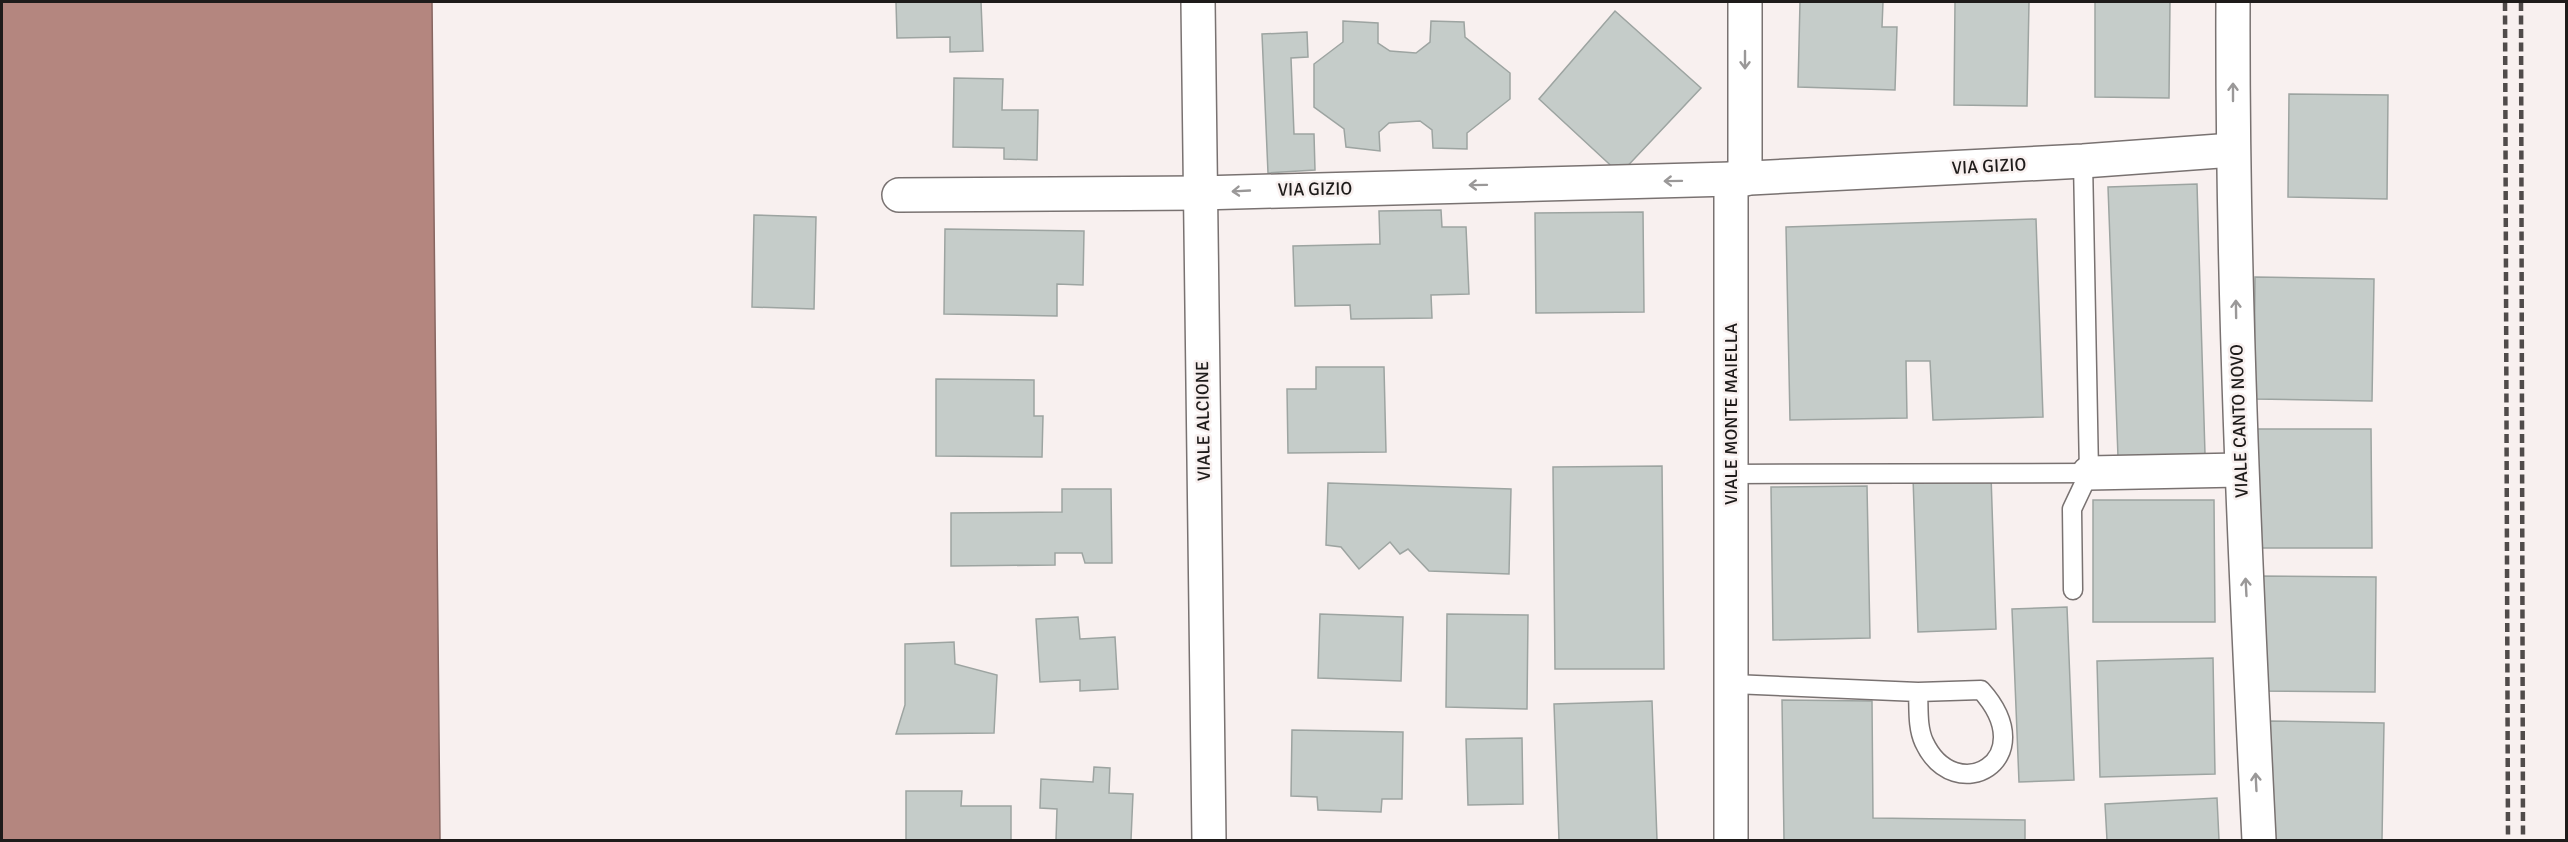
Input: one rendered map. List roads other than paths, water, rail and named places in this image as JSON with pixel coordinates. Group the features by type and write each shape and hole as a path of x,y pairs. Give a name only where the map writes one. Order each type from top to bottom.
{"street":[{"name":"VIALE ALCIONE","path":"1198,2 1209,840"},
{"name":"VIALE MONTE MAIELLA","path":"1731,840 1733,684 1730,474 1745,2"},
{"name":"VIALE CANTO NOVO","path":"2233,2 2233,150 2240,470 2259,840"},
{"name":"VIA GIZIO","path":"899,195 1200,193 1738,179 2083,161 2233,150"},
{"path":"2089,473 2240,470"}],"lane":[{"path":"2073,590 2072,509 2089,473 2083,161"},
{"path":"1730,474 2089,473"},
{"path":"1733,684 1918,692 1982,690 2001,717 2003,739 1996,762 1982,771 1965,774 1948,770 1932,755 1924,741 1919,725 1918,692"}],"railway":[{"path":"2505,2 2508,840"},
{"path":"2521,2 2523,840"}]}
